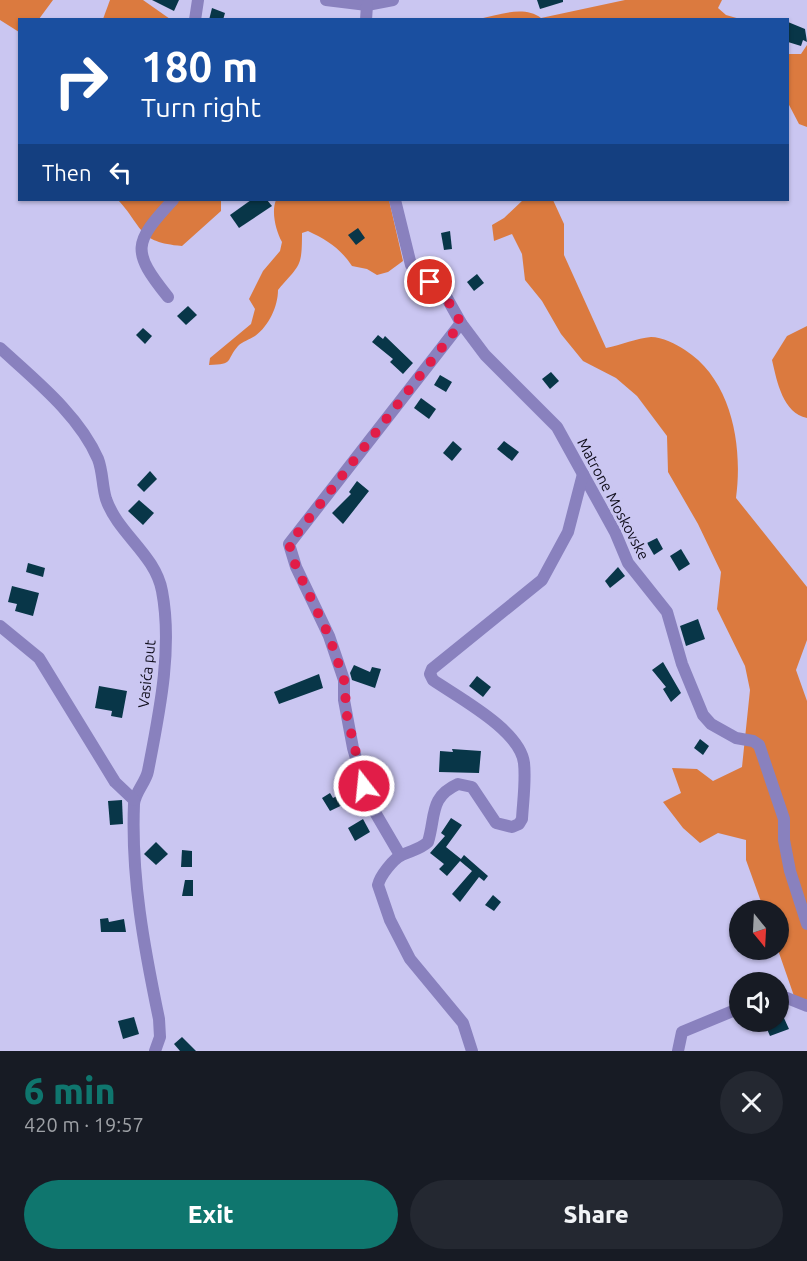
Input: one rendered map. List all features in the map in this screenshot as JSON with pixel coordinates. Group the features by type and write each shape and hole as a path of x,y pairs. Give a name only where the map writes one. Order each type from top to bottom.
{"street":[{"path":"195,18 198,0"},
{"path":"326,0 367,5 393,0"},
{"path":"366,18 367,5"},
{"path":"168,297 145,268 141,252 150,224 172,201"},
{"name":"Matrone Moskovske","path":"395,201 411,265 442,291 461,323 485,355 548,415 615,532 628,563 667,612 682,664 703,715 711,724 736,738 753,741 763,753 784,819 784,840 790,871 807,924"},
{"path":"400,855 369,802 353,748 344,700 344,680 329,636 296,567 289,544 461,323"},
{"name":"Vasića put","path":"0,348 69,416 90,441 99,462 106,499 121,527 146,555 162,589 166,631 157,726 147,776 134,800 136,902 159,1019 160,1037 155,1051"},
{"path":"472,1051 463,1023 410,959 390,920 378,885 379,879 400,855 413,852 428,842 436,801 440,795 458,784 472,787 496,823 512,827 519,824 522,819 524,762 514,741 503,729 433,680 430,674 432,669 473,633 528,594 542,580 568,532 583,474"},
{"path":"0,626 39,658 115,782 134,800"},
{"path":"789,999 807,1006"},
{"path":"678,1051 682,1032 729,1013"}],"shaded area":[{"path":"0,0 53,0 40,18 18,18 18,31 0,20"},
{"path":"110,0 143,0 169,18 103,18"},
{"path":"625,0 722,0 718,8 726,15 736,18 541,18"},
{"path":"502,13 534,14 541,18 483,18"},
{"path":"807,45 807,127 799,124 789,105 789,54 801,54"},
{"path":"119,201 221,201 221,211 182,246 167,244 149,237"},
{"path":"276,201 389,201 403,261 388,272 377,275 367,269 352,266 338,249 321,238 308,231 302,233 300,260 278,290 274,309 268,321 260,332 238,346 226,363 209,365 210,358 251,324 255,309 249,299 263,271 280,251 282,242 275,221"},
{"path":"522,201 553,201 564,224 564,255 606,348 651,337 660,338 685,350 701,363 714,378 731,416 738,457 736,498 807,587 807,640 796,670 807,701 807,1000 794,996 789,982 789,972 786,972 781,960 789,960 789,900 760,900 746,860 746,840 718,833 700,843 683,828 663,802 681,793 672,768 697,769 713,781 742,767 750,690 745,666 717,609 721,572 698,524 668,472 667,436 637,396 616,378 583,361 561,334 542,301 525,280 522,254 512,234 494,241 492,225 504,218"},
{"path":"807,326 807,418 792,410 782,395 772,360 787,336"}],"building":[{"path":"152,0 179,0 174,11"},
{"path":"537,0 563,0 563,2 540,9"},
{"path":"212,8 225,13 224,18 210,18"},
{"path":"789,22 805,29 807,42 803,40 801,46 789,42"},
{"path":"250,201 268,201 272,206 239,228 230,215"},
{"path":"358,228 365,238 356,245 348,235"},
{"path":"450,231 452,249 444,250 441,233"},
{"path":"477,274 484,283 474,291 467,282"},
{"path":"188,306 197,315 186,325 177,316"},
{"path":"143,328 152,336 145,344 136,335"},
{"path":"378,335 383,339 385,336 413,363 403,374 390,362 393,359 372,342"},
{"path":"551,372 559,381 550,389 542,379"},
{"path":"440,375 452,382 446,392 434,385"},
{"path":"421,398 436,409 429,419 414,408"},
{"path":"453,441 462,449 452,461 443,453"},
{"path":"504,441 519,452 512,461 497,449"},
{"path":"150,471 157,479 144,492 137,485"},
{"path":"357,481 369,491 343,524 332,513 351,494 349,492"},
{"path":"139,500 154,513 143,525 128,511"},
{"path":"657,538 663,549 654,555 647,543"},
{"path":"681,549 690,564 679,571 670,556"},
{"path":"28,563 45,568 43,577 26,572"},
{"path":"618,567 625,576 610,588 605,581"},
{"path":"12,586 39,593 33,616 15,611 17,604 8,602"},
{"path":"698,619 705,639 686,646 680,626"},
{"path":"663,662 681,693 671,702 663,689 666,687 652,670"},
{"path":"354,665 370,672 372,667 381,669 375,688 352,680 350,673"},
{"path":"319,674 323,688 279,704 274,692"},
{"path":"477,676 491,687 483,697 469,686"},
{"path":"99,686 127,691 122,718 111,716 112,711 95,708"},
{"path":"700,739 709,746 703,755 694,748"},
{"path":"452,749 481,751 479,773 439,772 440,751 453,752"},
{"path":"352,789 357,798 330,811 322,798 330,793 333,798"},
{"path":"122,800 123,824 110,825 108,801"},
{"path":"451,818 462,825 446,847 461,859 464,855 488,876 484,881 479,877 460,902 452,894 472,871 460,861 447,876 439,869 444,864 430,853 445,836 441,833"},
{"path":"363,819 370,832 355,841 348,828"},
{"path":"156,842 168,854 156,865 144,854"},
{"path":"182,850 192,851 192,867 181,867"},
{"path":"185,880 193,880 193,896 182,896"},
{"path":"493,895 501,902 494,911 485,905"},
{"path":"108,918 109,922 124,919 126,932 101,932 100,919"},
{"path":"134,1017 139,1034 123,1039 118,1021"},
{"path":"768,1032 781,1032 770,1036"},
{"path":"182,1037 196,1051 180,1051 174,1044"}],"route":[{"path":"364,786 353,748 344,700 344,680 329,636 296,567 289,544 461,323 453,305 442,291 430,282"}]}
